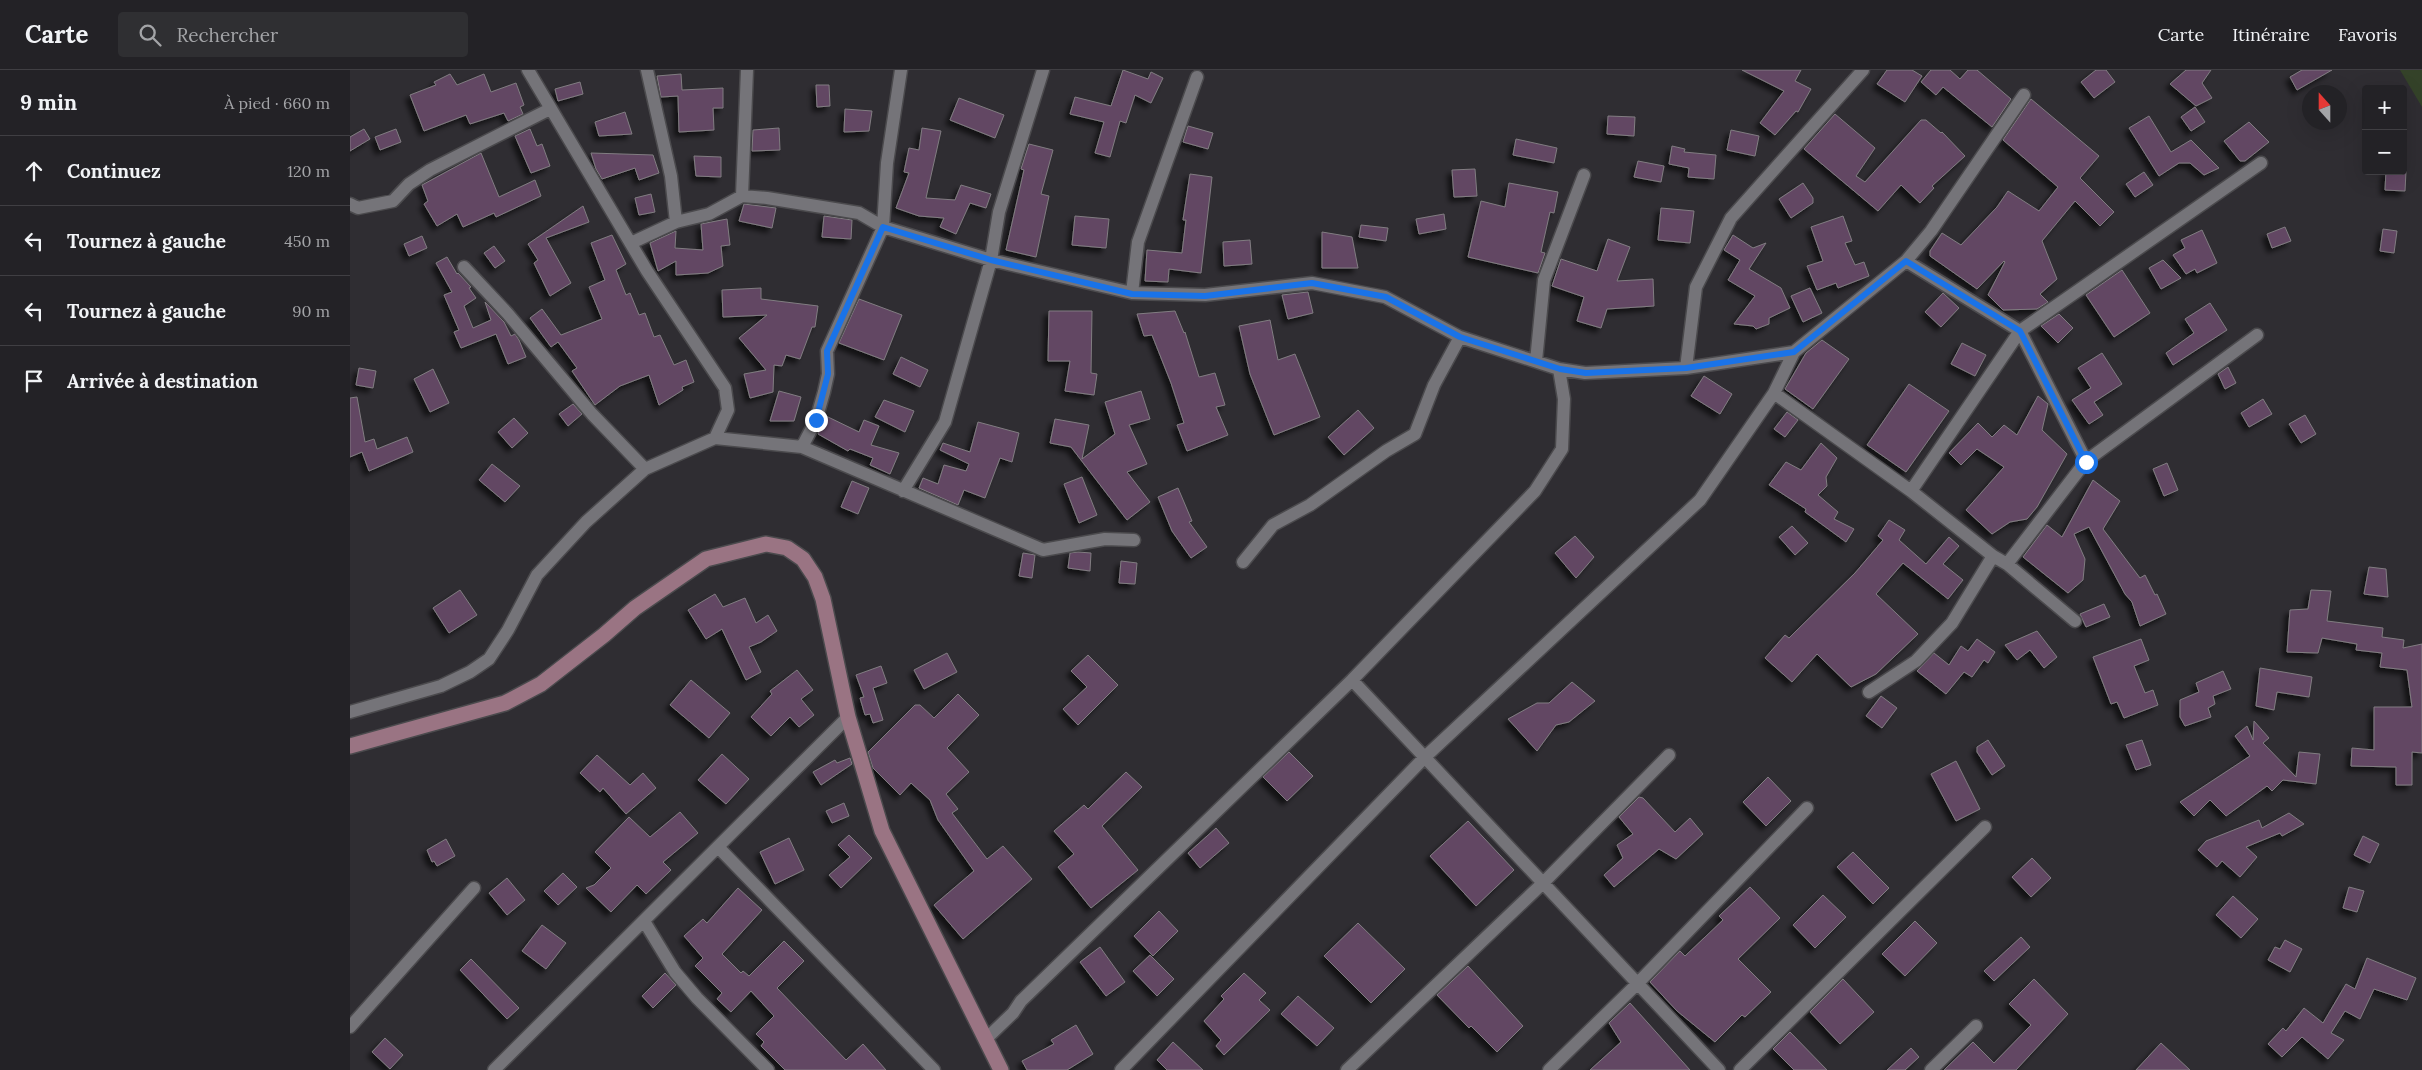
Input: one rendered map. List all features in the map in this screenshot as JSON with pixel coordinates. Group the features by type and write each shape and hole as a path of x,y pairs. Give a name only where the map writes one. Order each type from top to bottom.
{"main road":[{"path":"350,746 505,703 541,684 604,635 635,608 706,560 766,544 787,548 803,559 816,577 823,599 848,717 882,831 1001,1070"}],"street":[{"path":"528,70 631,243 725,388 728,410 715,438"},
{"path":"648,70 671,176 676,222"},
{"path":"742,196 747,70"},
{"path":"802,447 816,420 824,392 828,374 827,351 883,227 887,163 901,70"},
{"path":"903,491 945,422 991,260 999,212 1043,70"},
{"path":"1686,368 1696,287 1731,218 1862,70"},
{"path":"1132,294 1138,242 1197,77"},
{"path":"1121,1070 1425,757 1700,500 1774,393 1794,352 1906,261 1931,230 2024,95"},
{"path":"350,204 358,208 393,201 409,184 430,170 550,109"},
{"path":"1910,491 2020,331 2261,164"},
{"path":"1536,361 1544,280 1584,175"},
{"path":"631,243 676,222 708,214 742,196 805,203 859,213 883,227 991,260 1132,294 1205,296 1312,283 1386,297 1460,337 1560,369 1586,373 1686,368 1794,352"},
{"path":"1906,261 2020,331 2086,462"},
{"path":"464,267 508,314 592,414 645,470"},
{"path":"2007,564 2086,462 2257,335"},
{"path":"1243,562 1273,525 1310,505 1386,451 1414,434 1434,385 1460,337"},
{"path":"986,1038 1013,1013 1021,1001 1352,680 1535,491 1562,449 1564,400 1560,369"},
{"path":"1774,393 1910,491 1993,556 2007,564 2075,621"},
{"path":"350,712 441,686 470,672 489,659 508,630 537,575 586,522 645,470 715,438 802,447 1043,550 1105,540 1134,540"},
{"path":"1869,692 1916,661 1952,623 1993,556"},
{"path":"1352,680 1719,1070"},
{"path":"494,1070 848,717"},
{"path":"1347,1070 1543,883 1669,755"},
{"path":"1549,1070 1637,984 1808,808"},
{"path":"1740,1070 1985,827"},
{"path":"718,848 934,1070"},
{"path":"350,1027 474,888"},
{"path":"644,921 675,972 696,998 768,1070"},
{"path":"1931,1070 1976,1026"}],"green space":[{"path":"2400,70 2422,70 2422,107"}],"building":[{"path":"1123,70 1148,79 1151,72 1163,78 1151,103 1135,95 1126,123 1120,121 1110,157 1095,153 1104,122 1070,114 1075,97 1111,106"},
{"path":"1742,70 1801,70 1795,81 1811,89 1798,112 1796,111 1775,135 1760,123 1784,91"},
{"path":"1887,70 1912,70 1922,76 1905,102 1877,84"},
{"path":"1931,70 1950,70 1960,79 1968,70 1977,70 2011,99 1992,127 1943,87 1936,95 1921,82"},
{"path":"2096,70 2106,70 2115,82 2094,98 2081,82"},
{"path":"2186,70 2211,70 2202,83 2212,98 2196,106 2170,84"},
{"path":"2302,70 2332,70 2306,85 2302,85 2302,87 2297,90 2290,77"},
{"path":"450,74 457,85 484,74 491,92 516,83 524,105 520,107 523,114 508,121 504,113 470,124 466,115 424,131 410,95 436,85 434,82"},
{"path":"681,74 682,90 723,88 723,108 713,108 714,130 679,132 678,96 661,97 657,76"},
{"path":"580,82 583,94 558,101 555,89"},
{"path":"816,85 829,85 830,106 817,107"},
{"path":"959,98 1004,115 995,138 950,120"},
{"path":"2031,99 2099,156 2080,178 2114,212 2100,226 2075,201 2042,241 2057,279 2040,294 2048,302 2037,309 2003,310 1988,295 2004,261 1977,289 1930,256 1930,251 1942,233 1961,245 1997,207 2008,191 2039,211 2058,187 2003,140"},
{"path":"2195,107 2205,122 2191,131 2181,117"},
{"path":"845,109 872,111 869,131 844,132"},
{"path":"625,112 632,134 599,136 595,122"},
{"path":"1835,114 1875,148 1856,176 1865,182 1921,120 1926,120 1942,132 1965,156 1932,186 1934,188 1920,203 1901,185 1878,211 1804,149"},
{"path":"1608,116 1635,117 1634,136 1607,134"},
{"path":"2149,116 2171,152 2191,140 2219,168 2204,175 2190,163 2179,163 2159,176 2129,128"},
{"path":"2249,122 2269,142 2245,161 2240,161 2224,141"},
{"path":"1188,126 1213,133 1208,149 1183,142"},
{"path":"779,128 780,150 752,151 753,130"},
{"path":"922,128 941,131 926,198 955,200 961,185 991,194 986,208 970,203 956,234 940,227 944,218 919,216 896,208 909,173 904,172 909,148 919,150"},
{"path":"364,129 370,139 350,151 350,137"},
{"path":"396,129 401,142 380,150 375,137"},
{"path":"530,129 537,146 542,144 550,166 531,173 515,136"},
{"path":"1731,130 1759,136 1755,156 1727,150"},
{"path":"1516,139 1557,148 1554,163 1513,155"},
{"path":"1029,144 1053,150 1041,194 1049,196 1036,257 1006,250 1024,170 1021,169"},
{"path":"1672,146 1685,149 1684,152 1716,155 1714,179 1688,177 1689,168 1669,164"},
{"path":"481,153 499,197 535,180 541,196 496,217 494,213 463,227 457,214 437,226 424,204 428,201 422,185"},
{"path":"591,153 653,155 659,173 639,180 635,168 602,179 596,169"},
{"path":"694,156 721,157 721,177 696,176"},
{"path":"1638,161 1664,166 1661,182 1634,177"},
{"path":"1475,169 1477,196 1454,197 1452,170"},
{"path":"2144,172 2153,185 2135,197 2126,184"},
{"path":"1190,174 1212,177 1201,273 1169,269 1168,282 1145,281 1147,250 1182,253 1186,220 1183,220"},
{"path":"2386,175 2406,175 2405,191 2385,190"},
{"path":"1509,183 1558,192 1554,213 1550,212 1541,252 1545,253 1538,273 1468,257 1481,201 1505,207"},
{"path":"1803,183 1813,198 1813,203 1791,218 1779,199"},
{"path":"651,194 655,212 639,215 635,198"},
{"path":"744,204 776,208 772,228 739,221"},
{"path":"583,206 589,222 546,238 571,283 550,296 534,263 538,260 528,244"},
{"path":"1661,208 1694,211 1690,243 1658,240"},
{"path":"1444,214 1446,229 1419,234 1416,219"},
{"path":"824,216 852,220 851,239 822,237"},
{"path":"1075,216 1109,219 1106,248 1072,245"},
{"path":"1843,216 1852,241 1845,243 1855,265 1864,262 1869,276 1838,288 1836,283 1817,290 1807,266 1823,261 1811,227"},
{"path":"727,219 730,245 721,246 723,266 708,273 676,275 676,261 658,271 650,243 676,231 675,248 703,250 701,224"},
{"path":"1361,225 1388,228 1386,241 1359,237"},
{"path":"2285,227 2291,241 2272,248 2267,234"},
{"path":"2383,229 2397,231 2394,253 2380,251"},
{"path":"2202,230 2217,263 2197,273 2195,269 2186,274 2173,255 2185,248 2181,240"},
{"path":"1322,232 1352,237 1358,268 1322,268"},
{"path":"612,235 626,264 616,270 626,295 630,293 639,315 645,313 654,337 660,335 674,365 686,360 694,382 682,387 683,390 659,405 649,375 620,386 595,405 572,371 577,368 558,342 551,347 530,318 542,309 561,335 602,319 589,287 605,280 591,243"},
{"path":"1733,235 1753,248 1766,243 1749,269 1781,288 1790,308 1769,318 1769,324 1756,329 1753,326 1734,324 1755,296 1728,280 1740,260 1724,250"},
{"path":"422,236 427,248 409,256 404,244"},
{"path":"1608,239 1630,247 1617,281 1653,279 1654,306 1607,309 1601,328 1577,321 1584,297 1552,286 1561,259 1597,271"},
{"path":"1250,240 1252,264 1224,266 1223,242"},
{"path":"494,246 505,261 495,268 484,253"},
{"path":"447,257 457,274 471,287 469,288 476,298 464,306 473,328 491,320 485,302 504,322 511,336 515,334 526,357 508,364 496,334 461,348 454,332 459,330 444,295 452,292 436,263"},
{"path":"2163,260 2181,278 2161,289 2149,268"},
{"path":"2122,270 2150,313 2114,337 2086,295"},
{"path":"761,288 761,299 818,306 815,327 812,327 800,359 786,355 782,366 774,365 773,392 750,398 744,374 766,370 739,338 767,315 723,317 722,290"},
{"path":"1810,288 1822,313 1803,322 1791,296"},
{"path":"1308,292 1313,313 1288,319 1282,295"},
{"path":"1943,293 1959,308 1941,327 1925,312"},
{"path":"859,299 902,315 884,360 839,343"},
{"path":"2210,303 2227,330 2173,365 2166,353 2194,333 2185,319"},
{"path":"1049,311 1092,311 1091,373 1097,374 1094,395 1065,391 1070,361 1048,361"},
{"path":"1175,311 1185,332 1199,377 1215,373 1225,405 1216,407 1228,435 1187,451 1177,425 1184,423 1171,383 1152,335 1144,336 1137,314"},
{"path":"2059,314 2073,328 2058,343 2041,326"},
{"path":"1270,320 1278,360 1295,354 1320,417 1274,435 1250,374 1239,326"},
{"path":"1822,340 1849,359 1813,409 1785,389 1806,353"},
{"path":"1962,343 1986,355 1975,376 1951,364"},
{"path":"2102,353 2122,384 2094,402 2103,415 2089,424 2072,400 2091,388 2078,368"},
{"path":"901,357 928,370 920,387 893,374"},
{"path":"2228,367 2236,383 2225,389 2218,374"},
{"path":"359,368 376,371 373,388 356,385"},
{"path":"433,369 449,403 430,412 414,379"},
{"path":"1704,376 1732,394 1720,414 1691,396"},
{"path":"1909,384 1949,411 1906,472 1867,445"},
{"path":"779,391 801,397 794,421 770,421"},
{"path":"1141,391 1150,419 1129,425 1147,464 1127,472 1150,502 1127,520 1071,447 1050,443 1055,419 1089,425 1082,459 1115,434 1105,402"},
{"path":"2038,396 2048,404 2042,430 2067,454 2037,507 2027,519 2010,522 1992,534 1966,510 2004,467 1977,449 1961,465 1949,453 1978,423 1992,437 2004,425 2017,435"},
{"path":"357,397 365,442 374,439 377,449 407,437 413,452 369,471 362,452 350,457 350,398"},
{"path":"2263,399 2272,414 2249,427 2241,413"},
{"path":"884,400 914,411 905,432 875,417"},
{"path":"573,404 582,414 568,426 559,414"},
{"path":"1358,410 1374,428 1344,455 1328,437"},
{"path":"1787,412 1798,420 1785,437 1774,429"},
{"path":"2305,415 2316,434 2301,443 2289,424"},
{"path":"826,416 859,432 864,420 879,426 871,445 899,453 890,474 870,465 873,458 850,449 848,451 818,434"},
{"path":"514,418 528,433 512,448 498,432"},
{"path":"978,422 1019,433 1012,462 1000,458 985,498 964,490 958,505 919,488 923,478 938,484 944,465 966,471 969,464 940,450 943,443 970,452"},
{"path":"1821,443 1837,458 1826,477 1827,486 1818,495 1838,512 1834,519 1854,529 1846,542 1805,512 1806,509 1769,485 1786,462 1801,470"},
{"path":"2167,463 2178,490 2164,496 2153,469"},
{"path":"492,464 520,486 505,502 479,480"},
{"path":"1082,477 1097,515 1079,523 1064,484"},
{"path":"2093,480 2120,501 2103,529 2140,578 2145,575 2155,595 2157,594 2166,614 2140,626 2132,602 2125,594 2089,527 2074,534 2085,559 2083,580 2068,593 2023,557 2047,525 2062,537"},
{"path":"852,481 869,488 858,514 841,507"},
{"path":"1178,488 1192,521 1189,522 1207,547 1191,558 1172,531 1158,497"},
{"path":"1889,520 1905,530 1899,540 1926,564 1949,537 1959,546 1943,564 1963,580 1948,599 1903,563 1876,594 1918,634 1876,674 1851,687 1817,654 1792,682 1765,658 1785,635 1789,638 1855,573 1883,540 1878,536"},
{"path":"1792,526 1808,543 1795,555 1779,537"},
{"path":"1575,536 1594,557 1576,578 1555,553"},
{"path":"1023,553 1035,555 1032,578 1019,576"},
{"path":"1070,553 1091,553 1090,571 1068,568"},
{"path":"1121,561 1137,563 1135,584 1119,583"},
{"path":"2369,567 2386,569 2388,597 2364,594"},
{"path":"460,590 477,615 449,633 433,608"},
{"path":"2311,590 2331,591 2327,621 2383,628 2382,637 2404,640 2403,648 2422,644 2422,753 2412,752 2412,785 2396,785 2396,767 2351,766 2352,748 2374,750 2374,707 2412,707 2407,670 2380,667 2382,653 2356,650 2357,644 2322,638 2318,653 2287,652 2290,610 2308,609"},
{"path":"715,594 723,607 745,598 756,623 768,615 777,631 761,642 749,647 761,672 746,680 722,629 706,639 688,610"},
{"path":"2104,604 2110,617 2086,627 2080,614"},
{"path":"2037,631 2057,657 2044,668 2030,650 2017,660 2005,645"},
{"path":"1977,639 1995,652 1988,663 1984,660 1972,677 1964,672 1946,694 1917,671 1934,653 1949,665 1961,646 1968,651"},
{"path":"2141,639 2149,660 2134,666 2145,693 2153,690 2158,705 2124,718 2117,702 2111,704 2093,657"},
{"path":"947,653 957,672 924,689 914,670"},
{"path":"1088,655 1118,685 1078,725 1063,709 1087,687 1071,671"},
{"path":"881,666 887,683 873,688 883,720 873,723 870,714 865,715 860,698 864,697 856,675"},
{"path":"2260,668 2312,677 2309,697 2277,692 2274,710 2256,706"},
{"path":"797,670 813,690 801,699 814,715 799,727 790,717 771,736 751,717 772,694 770,691"},
{"path":"2223,671 2231,689 2213,696 2215,704 2208,708 2211,717 2185,726 2180,717 2180,700 2199,692 2196,683"},
{"path":"691,680 730,713 709,738 670,705"},
{"path":"1572,682 1595,701 1569,722 1556,725 1537,751 1508,719 1537,703 1549,703"},
{"path":"958,694 979,715 947,748 969,772 946,794 958,809 952,813 987,859 1003,846 1032,879 963,939 934,905 974,871 938,820 930,800 911,783 900,795 873,768 868,752 915,705 920,705 934,718"},
{"path":"1881,696 1897,708 1882,728 1866,716"},
{"path":"2254,721 2269,738 2263,743 2296,777 2299,752 2320,754 2316,784 2283,780 2272,791 2267,786 2226,816 2210,800 2194,816 2180,802 2250,756 2235,736 2247,726 2253,740"},
{"path":"1988,740 2005,766 1992,775 1977,752 1977,747"},
{"path":"2142,740 2151,765 2136,770 2126,745"},
{"path":"1289,752 1313,776 1287,801 1263,777"},
{"path":"722,754 749,779 726,804 698,780"},
{"path":"597,755 630,785 643,773 656,788 626,814 603,788 600,792 580,773"},
{"path":"850,758 852,764 821,785 813,772 835,760 837,763"},
{"path":"1956,761 1980,809 1956,821 1931,774"},
{"path":"1126,772 1142,787 1102,826 1138,870 1091,908 1058,867 1074,854 1054,831 1084,805 1088,809"},
{"path":"1768,777 1791,801 1766,826 1743,802"},
{"path":"1639,797 1643,798 1675,832 1690,818 1703,834 1676,859 1659,849 1614,887 1604,875 1623,858 1617,845 1633,834 1619,817"},
{"path":"844,803 849,816 832,823 826,811"},
{"path":"680,812 698,833 663,862 671,870 646,894 637,885 611,912 586,888 594,885 611,868 595,852 629,817 650,837"},
{"path":"2289,813 2304,824 2282,836 2280,833 2246,847 2257,857 2240,877 2222,861 2217,867 2198,850 2206,841 2259,820 2262,828"},
{"path":"1468,821 1514,870 1476,906 1430,856"},
{"path":"1216,828 1229,843 1200,868 1188,853"},
{"path":"849,835 872,858 841,888 829,875 850,857 838,845"},
{"path":"2363,836 2379,844 2370,863 2354,855"},
{"path":"789,838 804,870 775,884 760,852"},
{"path":"446,839 455,856 437,866 434,861 432,862 427,850"},
{"path":"1853,852 1889,888 1873,904 1837,867"},
{"path":"2032,858 2051,878 2031,897 2012,877"},
{"path":"563,873 577,887 558,905 544,891"},
{"path":"507,878 525,900 507,915 489,893"},
{"path":"1750,887 1780,918 1738,959 1771,992 1745,1017 1742,1015 1715,1042 1677,1011 1650,982 1680,951 1685,956 1723,920 1719,916"},
{"path":"2349,887 2364,891 2357,912 2343,908"},
{"path":"738,888 762,910 722,954 741,973 743,971 749,976 784,941 804,961 777,988 846,1060 863,1044 886,1070 785,1070 761,1046 764,1042 756,1034 774,1016 751,991 731,1012 717,999 722,993 695,966 703,958 684,936 703,919 707,923"},
{"path":"1823,895 1846,917 1815,948 1793,925"},
{"path":"2233,896 2258,919 2241,938 2216,915"},
{"path":"1159,911 1178,931 1153,956 1134,936"},
{"path":"1915,921 1937,943 1905,976 1882,954"},
{"path":"1358,923 1405,969 1371,1003 1324,956"},
{"path":"542,925 566,943 546,969 522,951"},
{"path":"2021,937 2030,947 1994,981 1984,971"},
{"path":"2285,940 2302,949 2290,972 2268,960 2275,947 2280,949"},
{"path":"1100,947 1125,982 1106,996 1080,962"},
{"path":"1150,955 1174,979 1157,996 1133,971"},
{"path":"2367,958 2416,978 2407,1000 2374,989 2360,1019 2345,1011 2331,1033 2344,1040 2328,1059 2302,1037 2282,1057 2268,1044 2283,1028 2286,1031 2304,1008 2323,1023 2346,984 2355,989"},
{"path":"471,959 519,1008 507,1019 460,970"},
{"path":"1468,966 1523,1026 1497,1052 1471,1026 1469,1028 1437,995"},
{"path":"665,973 676,985 653,1008 642,996"},
{"path":"1244,973 1266,993 1259,1000 1270,1010 1224,1055 1216,1046 1221,1040 1204,1021 1224,999 1221,996"},
{"path":"1843,979 1874,1012 1840,1044 1810,1012"},
{"path":"2034,979 2068,1014 2016,1070 1944,1070 1973,1042 1994,1063 2031,1025 2009,1004"},
{"path":"1298,996 1334,1028 1317,1046 1281,1014"},
{"path":"1630,1003 1690,1070 1590,1070 1621,1042 1609,1023"},
{"path":"1076,1025 1093,1054 1067,1070 1027,1070 1022,1061 1054,1044 1051,1040"},
{"path":"1790,1032 1827,1070 1794,1070 1773,1049"},
{"path":"385,1038 403,1055 390,1069 372,1052"},
{"path":"1173,1042 1203,1070 1167,1070 1157,1060"},
{"path":"2161,1043 2190,1070 2136,1070"},
{"path":"1911,1048 1919,1057 1905,1070 1887,1070"}],"route":[{"path":"816,420 828,374 827,351 883,227 991,260 1132,294 1205,296 1312,283 1386,297 1460,337 1560,369 1586,373 1686,368 1794,352 1906,261 2020,331 2086,462"}]}
